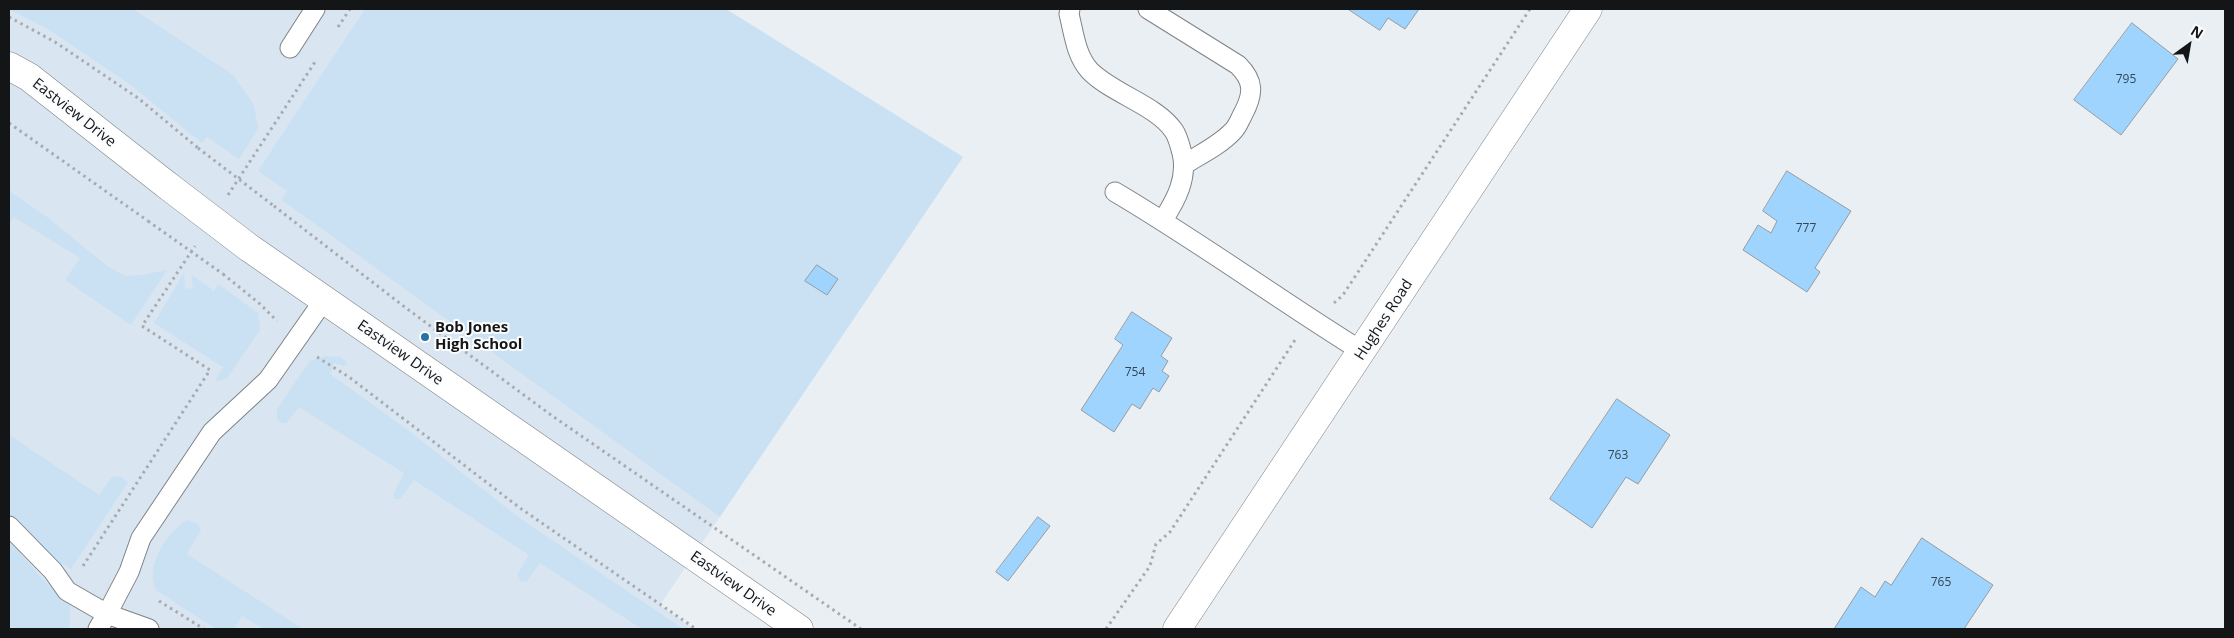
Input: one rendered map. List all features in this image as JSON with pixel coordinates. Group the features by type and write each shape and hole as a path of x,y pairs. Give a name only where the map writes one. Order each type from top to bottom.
{"street":[{"name":"Hughes Road","path":"1177,629 1363,352 1588,9"},
{"name":"Eastview Drive","path":"9,66 28,77 248,247 799,629"}],"lane":[{"path":"290,48 315,9"},
{"path":"1070,9 1069,14 1078,53 1090,71 1114,89 1159,116 1174,131 1185,164 1180,188 1163,220"},
{"path":"1148,9 1238,65 1247,74 1251,88 1249,102 1234,130 1216,146 1185,164"},
{"path":"1115,192 1163,220 1314,322 1363,352"},
{"path":"102,622 129,572 141,538 212,432 268,380 324,300"},
{"path":"9,526 53,571 67,591 102,622 149,629"}],"path":[{"path":"334,34 350,9"},
{"path":"9,17 55,42 138,98 198,148 406,308 551,416 861,629"},
{"path":"227,197 317,58"},
{"path":"9,123 223,274 260,304 316,357 349,377 520,508 696,629"},
{"path":"67,591 210,370 142,326 195,245"},
{"path":"159,600 204,629"}],"shaded area":[{"name":"Bob Jones High School","path":"9,9 726,9 963,157 660,605 694,629 9,629"},
{"path":"9,9 133,9 233,75 254,105 258,128 239,159 207,137 202,143 131,85 51,31"},
{"path":"365,9 726,9 963,157 720,517 282,200 287,191 258,171"},
{"path":"9,191 47,217 107,266 125,276 167,270 131,325 68,282 66,279 80,258 14,217 9,224"},
{"path":"184,273 185,289 193,288 191,274 214,291 218,284 258,313 260,330 227,378 215,382 223,367 154,323"},
{"path":"326,356 340,357 347,362 345,366 334,363 330,374 409,431 518,517 683,629 642,629 540,563 527,581 521,582 517,575 529,555 414,480 400,499 395,499 393,495 404,473 299,407 286,423 281,423 277,419 277,409 310,361"},
{"path":"9,435 99,495 112,477 119,476 128,482 71,569 62,563 60,567 36,539 9,515"},
{"path":"187,520 198,524 201,530 187,554 303,629 264,629 242,616 234,629 216,629 156,590 153,581 155,561 165,541"},
{"path":"9,540 42,579 70,605 70,625 67,629 9,629"}],"building":[{"path":"1348,9 1419,9 1405,29 1388,18 1380,30"},
{"path":"2132,23 2178,59 2121,135 2074,100"},
{"path":"1787,171 1851,211 1815,268 1820,272 1807,292 1743,250 1758,225 1771,233 1777,221 1763,211"},
{"path":"817,265 838,279 827,295 805,281"},
{"path":"1132,312 1172,338 1161,356 1168,361 1162,371 1169,376 1159,392 1153,388 1140,409 1132,404 1114,432 1081,410 1123,345 1115,339"},
{"path":"1617,399 1670,435 1638,484 1626,477 1592,528 1550,499"},
{"path":"1038,517 1050,526 1008,581 996,572"},
{"path":"1922,538 1993,585 1964,629 1834,629 1861,587 1875,597 1885,581 1891,585"}],"place":[{"name":"Bob Jones High School","path":"425,337"}]}
